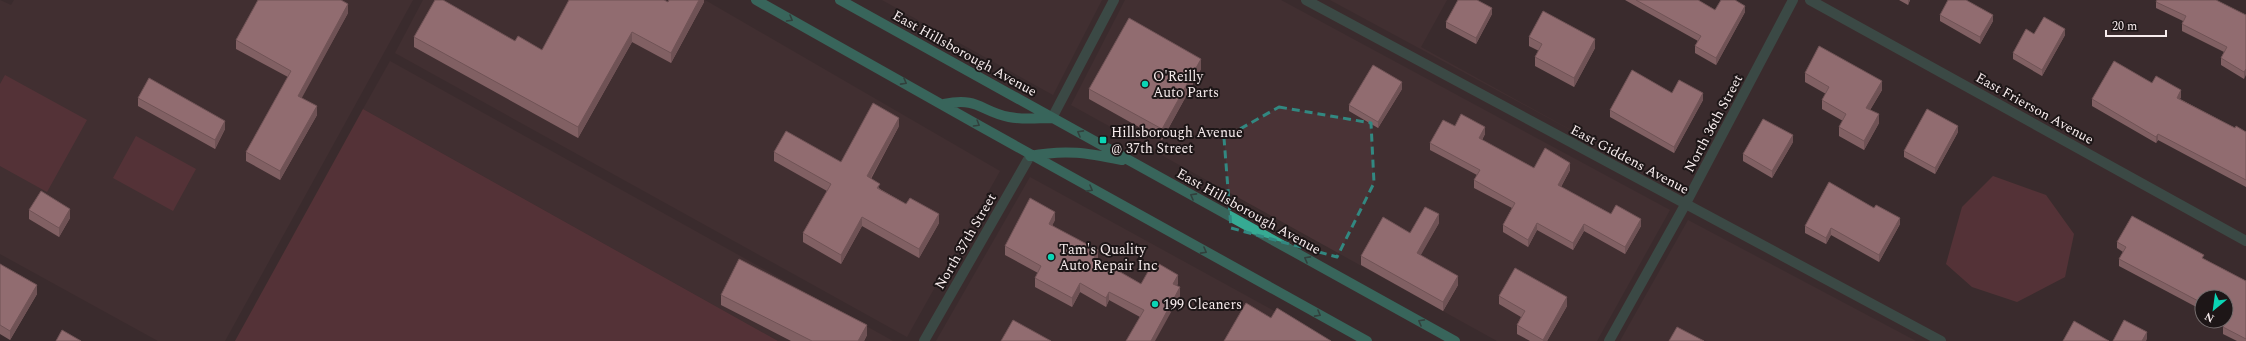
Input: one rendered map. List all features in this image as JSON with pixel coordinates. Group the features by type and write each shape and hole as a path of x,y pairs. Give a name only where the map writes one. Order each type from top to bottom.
{"main road":[{"path":"756,0 944,104 1030,156 1366,341"},
{"name":"East Hillsborough Avenue","path":"840,0 1455,341"},
{"path":"944,104 958,101 972,102 1013,118 1052,118"},
{"path":"1030,156 1050,152 1079,151 1132,162"}],"street":[{"path":"1052,118 1114,0"},
{"name":"East Giddens Avenue","path":"1306,0 1685,205 1941,341"},
{"name":"North 36th Street","path":"1609,341 1685,205 1793,0"},
{"name":"East Frierson Avenue","path":"1810,0 2246,241"},
{"name":"North 37th Street","path":"924,341 1030,156"}],"highlighted area":[{"path":"1279,107 1371,123 1374,183 1337,257 1231,228 1224,138"}],"shaded area":[{"path":"0,0 11,5 14,0 413,0 225,341 158,341 0,254"},
{"path":"423,0 705,0 1000,171 907,337 395,53"},
{"path":"882,0 1102,0 1053,95"},
{"path":"1125,0 1281,0 1670,210 1597,341 1497,341 1071,105"},
{"path":"1330,0 1447,0 1421,47 1589,140"},
{"path":"390,61 893,341 778,341 363,109"},
{"path":"5,75 87,120 47,192 0,166 0,84"},
{"path":"363,109 778,341 235,341"},
{"path":"136,136 196,169 173,211 113,178"},
{"path":"1993,176 2046,195 2074,234 2065,277 2017,302 1972,287 1946,264 1962,207"},
{"path":"1030,177 1329,341 936,341"},
{"path":"1688,220 1916,341 1620,341"}],"building":[{"path":"258,0 341,0 348,4 298,96 317,106 280,171 246,152 291,71 236,40"},
{"path":"435,0 443,0 515,41 518,36 542,50 569,0 664,0 668,2 669,0 699,0 671,53 632,32 578,127 414,37"},
{"path":"1458,0 1477,0 1492,8 1476,38 1446,22"},
{"path":"1636,0 1698,0 1715,10 1721,0 1735,0 1745,6 1716,58 1695,46 1701,36"},
{"path":"1948,0 1966,0 1993,15 1980,37 1940,15"},
{"path":"2157,0 2216,0 2246,15 2246,69 2244,72 2221,58 2227,47 2182,24 2186,16 2156,2"},
{"path":"1543,11 1595,39 1574,78 1535,57 1542,44 1529,37"},
{"path":"2044,17 2065,29 2042,70 2013,53 2026,29 2034,34"},
{"name":"O'Reilly Auto Parts","path":"1129,18 1201,59 1162,129 1089,89"},
{"path":"1819,46 1882,81 1866,108 1879,114 1864,141 1839,127 1846,114 1822,100 1829,87 1805,73"},
{"path":"2114,61 2152,83 2156,76 2181,90 2177,98 2235,128 2236,126 2246,132 2246,180 2158,134 2156,137 2092,99"},
{"path":"1373,65 1402,82 1378,122 1349,105"},
{"path":"1632,70 1672,93 1679,80 1703,93 1674,147 1610,110"},
{"path":"149,78 225,121 215,140 138,98"},
{"path":"873,103 899,118 867,176 880,184 877,188 906,204 910,198 939,214 919,249 862,217 841,255 803,233 831,184 774,152 786,131 841,162"},
{"path":"1927,109 1958,126 1935,168 1904,151"},
{"path":"1461,114 1485,127 1479,138 1534,168 1545,148 1570,163 1558,185 1611,214 1616,205 1641,219 1625,247 1584,224 1573,243 1537,223 1528,240 1503,225 1515,203 1474,180 1480,170 1430,143 1443,120 1455,126"},
{"path":"1763,119 1793,135 1772,171 1743,154"},
{"path":"1829,182 1874,208 1876,205 1900,218 1879,255 1831,228 1826,238 1805,226"},
{"path":"41,191 70,209 59,228 29,210"},
{"path":"1030,198 1055,212 1049,224 1098,250 1094,257 1141,284 1154,261 1178,275 1173,284 1180,287 1151,341 1126,341 1144,310 1109,292 1106,298 1080,283 1072,298 1035,278 1041,266 1005,246"},
{"path":"1425,207 1439,214 1417,253 1458,276 1443,302 1361,256 1383,217 1410,233"},
{"path":"2132,216 2204,255 2202,258 2246,281 2246,339 2227,329 2234,329 2234,289 2194,289 2194,299 2119,259 2126,247 2117,242"},
{"path":"739,259 867,325 858,341 812,341 721,295"},
{"path":"0,264 37,285 10,331 0,325"},
{"path":"1515,268 1567,297 1543,340 1517,325 1525,311 1499,296"},
{"path":"1246,303 1271,318 1277,308 1331,341 1224,341"},
{"path":"1013,320 1051,341 1001,341"},
{"path":"2124,320 2147,332 2142,341 2113,341"},
{"path":"2074,321 2109,341 2063,341"},
{"path":"1677,327 1704,341 1669,341"},
{"path":"62,330 81,341 56,341"}],"place":[{"name":"O'Reilly Auto Parts","path":"1145,84"},
{"name":"Hillsborough Avenue @ 37th Street","path":"1103,140"},
{"name":"Tam's Quality Auto Repair Inc","path":"1051,257"},
{"name":"199 Cleaners","path":"1155,304"}]}
